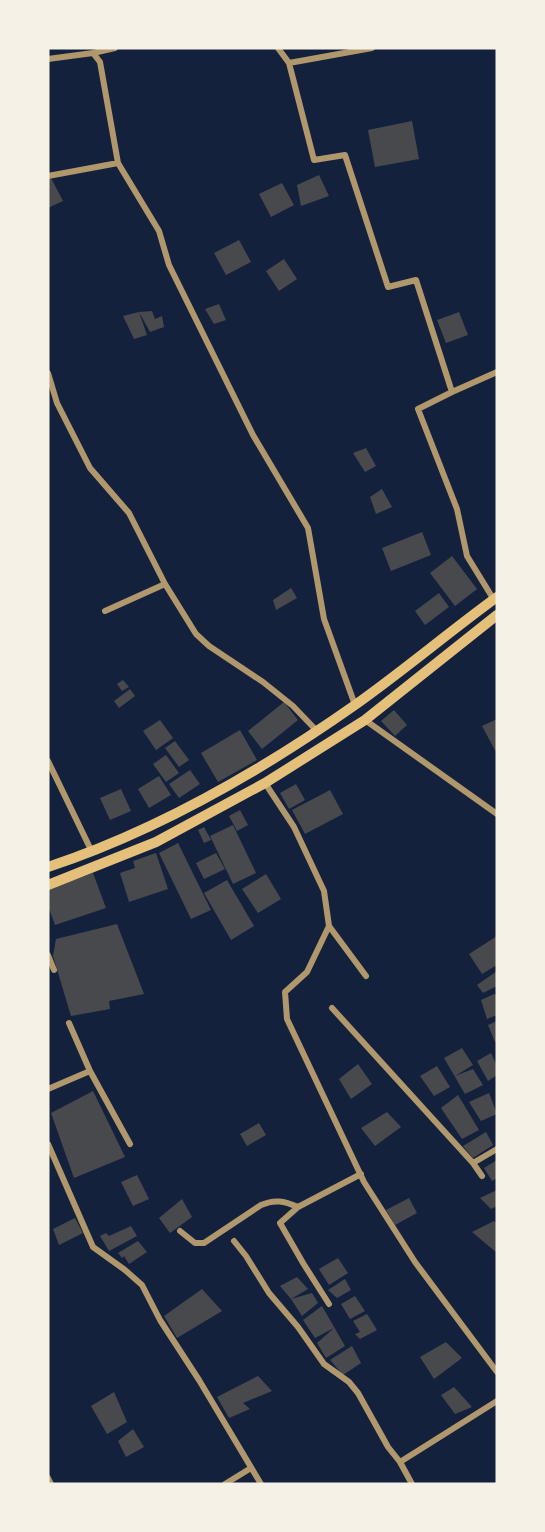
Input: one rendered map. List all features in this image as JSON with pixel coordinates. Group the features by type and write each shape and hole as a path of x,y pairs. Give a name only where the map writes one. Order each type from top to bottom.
{"main road":[{"path":"48,867 92,852 166,818 235,781 355,705 496,598"},
{"path":"48,885 156,842 265,783 365,720 497,615"},
{"path":"235,781 244,795"}],"street":[{"path":"48,59 115,48"},
{"path":"278,48 289,63 314,160 345,155 388,287 416,280 452,392"},
{"path":"289,63 372,48"},
{"path":"93,53 100,62 118,163 159,231 169,265 253,435 308,528 324,619 355,705"},
{"path":"48,176 118,163"},
{"path":"496,598 467,556 457,509 418,409 497,372"},
{"path":"48,373 57,403 90,468 129,513 165,584 201,640 263,682 293,706 316,730"},
{"path":"105,611 165,584"},
{"path":"365,720 497,814"},
{"path":"48,761 92,852"},
{"path":"265,783 294,827 324,891 329,926 366,976"},
{"path":"329,926 307,972 285,992 286,1019 361,1174 415,1262 497,1372"},
{"path":"48,955 54,970"},
{"path":"332,1008 473,1163 482,1176"},
{"path":"69,1023 90,1071 130,1144"},
{"path":"48,1089 90,1071"},
{"path":"48,1144 93,1248 142,1285 160,1320 261,1484"},
{"path":"473,1163 497,1149"},
{"path":"329,1304 280,1223 298,1207 361,1174"},
{"path":"180,1231 195,1243 204,1244 261,1205 271,1201 282,1201 298,1207"},
{"path":"234,1241 269,1293 298,1327 324,1364 349,1382 358,1393 412,1484"},
{"path":"400,1462 497,1401"},
{"path":"225,1484 251,1468"},
{"path":"48,1478 51,1484"}],"building":[{"path":"412,121 419,159 375,167 368,130"},
{"path":"319,175 329,196 301,206 297,185"},
{"path":"51,178 63,201 48,208 48,179"},
{"path":"282,183 294,205 271,217 259,194"},
{"path":"239,240 251,262 226,275 214,253"},
{"path":"284,259 297,279 279,291 266,271"},
{"path":"219,304 226,320 214,324 205,309"},
{"path":"152,311 155,319 162,316 164,327 150,332 139,312"},
{"path":"139,312 147,335 134,339 123,316"},
{"path":"459,312 468,335 446,343 437,320"},
{"path":"366,448 376,466 365,472 353,453"},
{"path":"382,489 392,507 376,514 370,497"},
{"path":"422,532 431,555 391,571 382,548"},
{"path":"452,556 477,589 455,606 430,573"},
{"path":"291,588 297,598 276,610 273,600"},
{"path":"439,593 449,607 425,625 415,611"},
{"path":"123,680 129,687 122,691 117,684"},
{"path":"130,689 135,696 119,708 114,701"},
{"path":"284,702 298,720 262,749 248,731"},
{"path":"394,710 407,725 395,736 381,721"},
{"path":"497,719 497,754 482,726"},
{"path":"160,720 173,738 156,750 143,731"},
{"path":"240,730 257,760 218,782 201,753"},
{"path":"175,741 189,760 179,767 165,748"},
{"path":"166,755 179,773 166,782 153,764"},
{"path":"190,770 200,784 179,798 169,784"},
{"path":"159,776 171,795 149,808 138,789"},
{"path":"296,784 305,800 289,809 280,793"},
{"path":"121,789 131,811 110,820 100,798"},
{"path":"330,790 343,814 305,834 292,810"},
{"path":"240,810 248,825 237,831 229,816"},
{"path":"233,825 256,873 233,884 210,836"},
{"path":"204,827 211,840 204,843 198,830"},
{"path":"178,843 211,910 191,919 159,853"},
{"path":"156,853 168,889 129,902 120,873 135,868 133,861"},
{"path":"216,853 225,869 204,879 196,863"},
{"path":"93,873 106,908 55,925 48,906 48,889"},
{"path":"266,874 281,899 258,913 242,889"},
{"path":"227,880 254,926 231,940 204,893"},
{"path":"117,924 144,994 109,1001 110,1009 71,1016 53,956 56,939"},
{"path":"497,936 497,965 482,974 469,954"},
{"path":"497,971 497,986 483,993 477,985"},
{"path":"494,994 497,995 497,1015 487,1019 481,1000"},
{"path":"497,1021 497,1041 495,1042 488,1025"},
{"path":"462,1048 473,1065 455,1076 473,1069 483,1085 465,1094 444,1058"},
{"path":"491,1053 497,1066 497,1075 488,1081 477,1061"},
{"path":"358,1064 372,1084 351,1099 339,1079"},
{"path":"437,1066 450,1087 434,1096 420,1076"},
{"path":"93,1091 125,1157 74,1178 51,1113"},
{"path":"489,1093 497,1114 481,1121 469,1102"},
{"path":"458,1095 479,1130 462,1139 441,1108"},
{"path":"387,1112 401,1127 375,1146 361,1128"},
{"path":"259,1123 266,1135 247,1146 240,1134"},
{"path":"486,1132 493,1145 473,1158 463,1146"},
{"path":"497,1160 497,1178 492,1181 484,1168"},
{"path":"137,1175 149,1199 133,1206 121,1182"},
{"path":"497,1190 497,1206 491,1209 480,1198"},
{"path":"409,1198 417,1213 395,1225 386,1210"},
{"path":"182,1199 192,1217 170,1233 159,1218"},
{"path":"75,1218 83,1233 59,1245 53,1229"},
{"path":"494,1221 497,1224 497,1253 472,1232"},
{"path":"131,1226 137,1236 109,1251 100,1236 106,1233 109,1236"},
{"path":"138,1241 147,1252 129,1264 124,1256 122,1258 118,1253"},
{"path":"338,1258 348,1273 329,1285 319,1269"},
{"path":"297,1277 308,1289 291,1299 280,1286"},
{"path":"345,1279 351,1290 337,1298 328,1290"},
{"path":"202,1289 222,1311 177,1338 164,1316"},
{"path":"312,1293 318,1303 302,1316 291,1299"},
{"path":"355,1296 365,1311 350,1319 341,1304"},
{"path":"322,1306 345,1346 326,1358 317,1343 334,1328 315,1338 303,1320"},
{"path":"367,1314 377,1330 360,1339 355,1334 360,1332 353,1321"},
{"path":"446,1342 462,1358 434,1379 420,1357"},
{"path":"352,1346 361,1363 343,1375 330,1360"},
{"path":"258,1376 272,1391 243,1403 250,1409 229,1418 217,1397"},
{"path":"454,1387 472,1407 455,1414 441,1395"},
{"path":"114,1392 127,1422 107,1434 91,1406"},
{"path":"133,1429 144,1447 126,1457 118,1441"}]}
